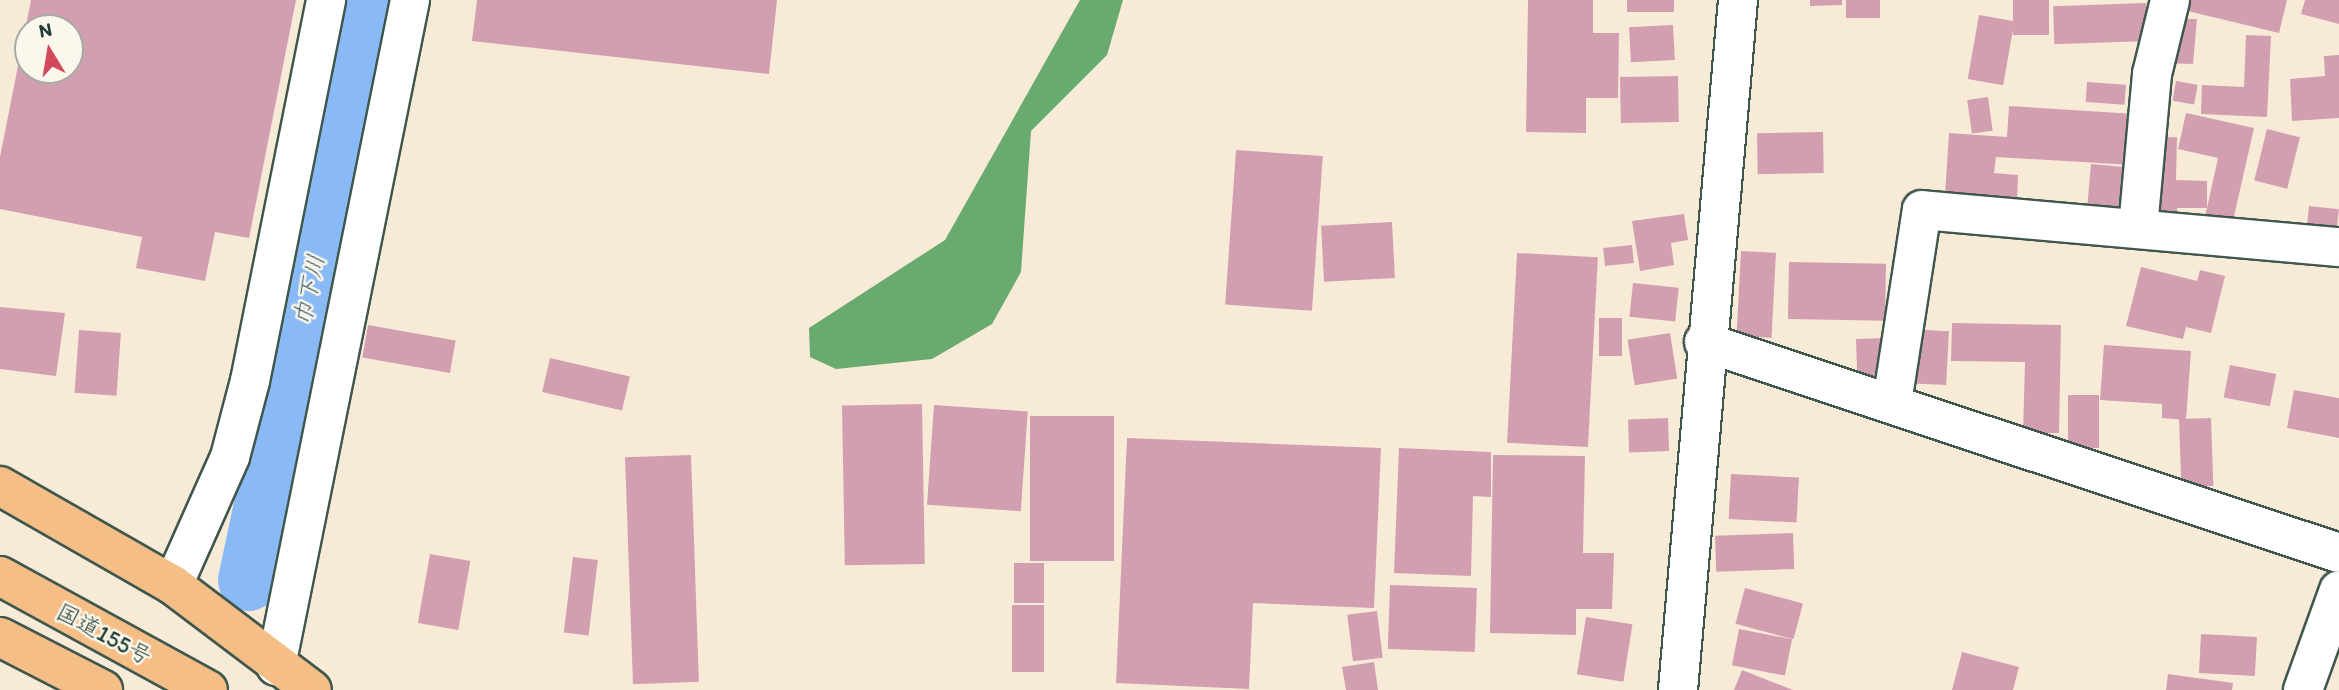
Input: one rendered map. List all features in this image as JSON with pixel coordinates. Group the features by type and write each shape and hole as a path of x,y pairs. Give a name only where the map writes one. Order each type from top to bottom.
{"highway":[{"path":"0,486 173,585 276,666 312,690"},
{"name":"国道155号","path":"0,576 208,690"},
{"name":"国道155号","path":"0,605 155,690"},
{"path":"0,637 103,690"}],"street":[{"path":"173,585 230,457 250,381 326,0"},
{"path":"276,666 411,0"},
{"path":"1678,690 1704,342 1738,0"},
{"path":"2138,228 2152,74 2170,0"},
{"path":"1892,403 1922,210 2339,247"},
{"path":"1704,342 2339,553"},
{"path":"2304,690 2339,590"}],"green space":[{"path":"1080,0 1123,0 1107,55 1031,131 1021,272 992,324 932,359 836,369 810,357 809,328 945,240"}],"building":[{"path":"31,0 296,0 249,238 215,232 205,281 136,268 142,237 0,209 0,157 14,84 84,84 84,14 28,14"},
{"path":"477,0 777,0 769,74 472,41"},
{"path":"1528,0 1593,0 1593,33 1619,33 1618,98 1586,98 1586,133 1526,132"},
{"path":"1627,0 1674,0 1674,12 1627,12"},
{"path":"1810,0 1842,0 1842,5 1810,6"},
{"path":"1846,0 1880,0 1880,18 1846,18"},
{"path":"2013,0 2049,0 2049,35 2013,35"},
{"path":"2173,0 2287,0 2279,33 2171,7"},
{"path":"2305,0 2339,0 2339,24 2301,14"},
{"path":"2146,3 2147,41 2054,44 2053,6"},
{"path":"1979,15 2014,21 2003,85 1968,79"},
{"path":"2166,19 2197,19 2193,64 2160,63"},
{"path":"1673,25 1675,60 1631,62 1629,27"},
{"path":"2246,35 2271,36 2267,117 2201,114 2202,85 2244,87"},
{"path":"2339,55 2339,118 2292,121 2290,79 2325,76 2324,56"},
{"path":"1678,76 1679,122 1621,123 1620,77"},
{"path":"2176,81 2198,85 2194,105 2173,101"},
{"path":"2087,82 2126,85 2125,105 2086,102"},
{"path":"1988,97 1993,131 1972,134 1967,100"},
{"path":"2009,106 2135,114 2132,165 1996,157 1994,173 2018,175 2017,200 1945,195 1949,133 2007,137"},
{"path":"2186,113 2254,128 2233,221 2205,215 2218,158 2178,149"},
{"path":"2267,129 2300,137 2287,189 2254,180"},
{"path":"1823,132 1824,173 1758,174 1757,133"},
{"path":"2177,137 2176,180 2207,181 2207,208 2177,208 2177,221 2144,221 2149,138"},
{"path":"1236,150 1323,156 1312,311 1225,305"},
{"path":"2091,164 2133,168 2129,215 2087,212"},
{"path":"2309,206 2339,209 2336,234 2306,231"},
{"path":"1684,214 1688,240 1671,243 1674,265 1640,271 1632,221"},
{"path":"1392,222 1395,278 1324,282 1321,226"},
{"path":"1632,245 1634,263 1605,266 1603,248"},
{"path":"1741,251 1776,253 1772,338 1737,336"},
{"path":"1517,253 1598,257 1588,447 1507,443"},
{"path":"1789,262 1886,264 1885,321 1788,319"},
{"path":"2141,267 2197,281 2200,270 2225,276 2211,333 2186,327 2183,339 2126,326"},
{"path":"1633,283 1679,288 1675,322 1629,317"},
{"path":"0,307 65,313 56,376 0,369"},
{"path":"1599,318 1622,318 1622,356 1599,356"},
{"path":"1952,323 2061,325 2059,433 2023,433 2025,362 1951,361"},
{"path":"368,325 456,340 450,373 362,357"},
{"path":"1907,329 1949,331 1946,385 1904,383"},
{"path":"79,330 121,333 117,396 75,393"},
{"path":"1670,333 1677,378 1635,385 1628,340"},
{"path":"1888,338 1890,389 1858,390 1856,339"},
{"path":"2104,345 2191,351 2186,420 2162,418 2162,404 2100,400"},
{"path":"550,358 630,376 622,411 542,392"},
{"path":"2230,365 2276,374 2270,406 2224,397"},
{"path":"2294,390 2339,398 2339,438 2287,428"},
{"path":"2068,395 2099,395 2099,448 2068,448"},
{"path":"922,404 925,564 845,565 842,405"},
{"path":"934,405 1028,412 1021,511 927,505"},
{"path":"1030,416 1114,416 1114,561 1030,561"},
{"path":"1668,418 1669,451 1629,452 1628,419"},
{"path":"2211,418 2213,486 2181,487 2179,419"},
{"path":"1127,438 1381,448 1374,608 1253,603 1249,689 1116,683"},
{"path":"1399,448 1491,452 1491,497 1473,496 1471,576 1394,573"},
{"path":"691,455 699,682 633,684 625,457"},
{"path":"1493,455 1585,456 1583,553 1614,553 1612,609 1576,609 1576,635 1490,633"},
{"path":"1731,474 1799,478 1797,522 1729,519"},
{"path":"1793,533 1794,569 1716,572 1715,536"},
{"path":"430,554 470,561 458,630 418,623"},
{"path":"573,557 598,560 589,635 564,632"},
{"path":"1014,563 1044,563 1044,603 1014,603"},
{"path":"1390,585 1477,588 1475,652 1388,649"},
{"path":"1745,588 1803,604 1793,639 1735,624"},
{"path":"1012,605 1044,605 1044,672 1012,672"},
{"path":"1377,611 1383,658 1353,661 1347,615"},
{"path":"1586,617 1632,624 1623,682 1577,674"},
{"path":"1739,629 1792,639 1785,676 1732,665"},
{"path":"2201,634 2257,637 2255,676 2199,673"},
{"path":"1962,652 2019,667 2013,690 1952,690"},
{"path":"1374,662 1378,690 1346,690 1342,667"},
{"path":"1742,670 1793,690 1734,690"},
{"path":"2168,674 2233,683 2232,690 2166,690"}],"waterway":[{"name":"巾下川","path":"248,580 371,0"}]}
